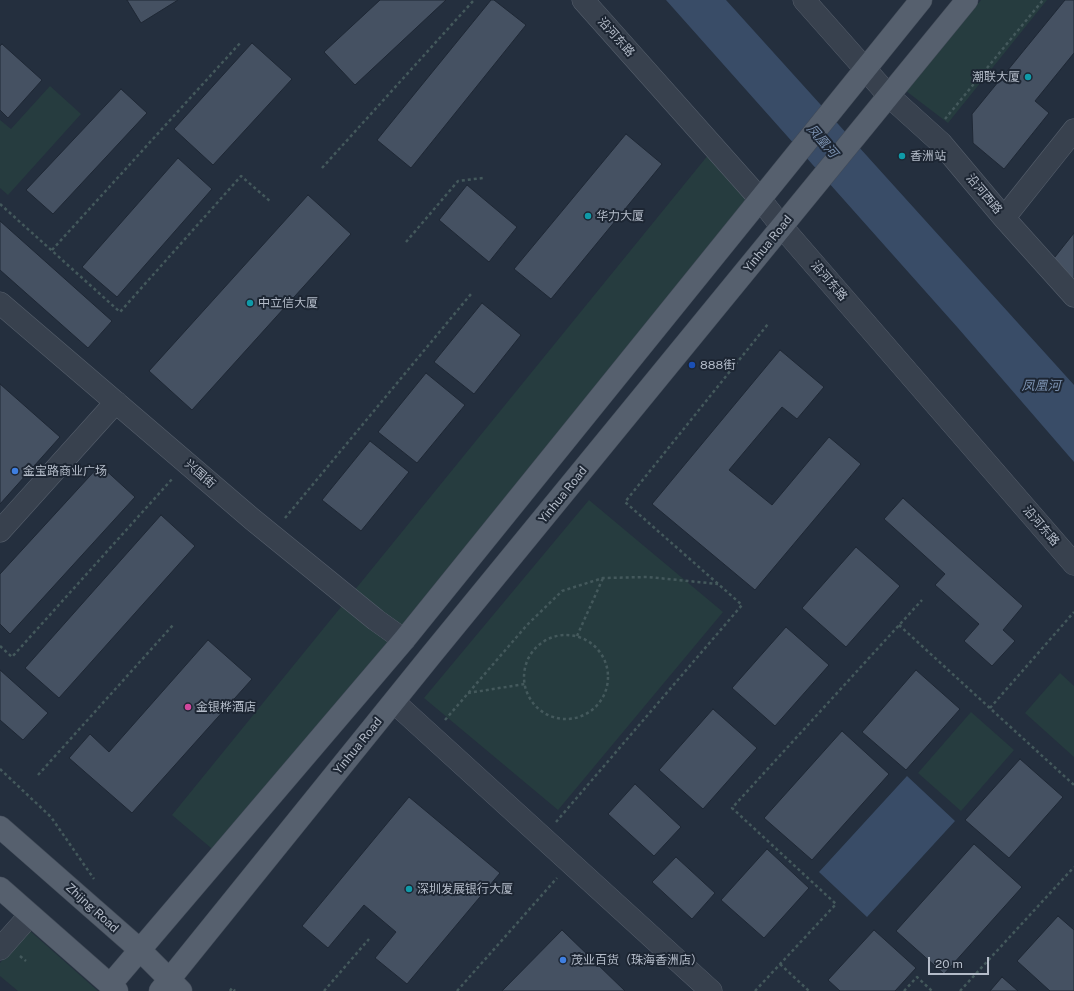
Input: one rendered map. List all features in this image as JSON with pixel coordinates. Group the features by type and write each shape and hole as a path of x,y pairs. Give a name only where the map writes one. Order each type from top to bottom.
{"main road":[{"path":"0,888 113,988 139,949 404,640 921,0"},
{"name":"Yinhua Road","path":"170,987 394,702 968,0"},
{"name":"Zhijng Road","path":"0,826 139,949 170,987"}],"street":[{"name":"沿河东路","path":"583,0 760,199 782,227 1074,564"},
{"path":"804,0 865,69"},
{"name":"沿河西路","path":"865,69 889,96 940,143 1004,218 1074,296"},
{"path":"1004,218 1074,130"},
{"name":"兴国街","path":"0,303 272,535 376,620 404,640"},
{"path":"0,531 116,402"},
{"path":"394,702 711,991"},
{"path":"0,948 30,915"}],"path":[{"path":"322,168 474,0"},
{"path":"932,135 1042,0"},
{"path":"52,250 241,42"},
{"path":"0,204 120,312 241,176 271,202"},
{"path":"406,242 458,181 483,178"},
{"path":"272,535 471,294"},
{"path":"542,837 742,605 625,502 768,324"},
{"path":"0,646 12,657 186,462"},
{"path":"432,736 527,625 562,591 603,578 648,577 718,584"},
{"path":"577,636 603,578"},
{"path":"755,991 836,904 732,808 922,600"},
{"path":"990,708 1074,612"},
{"path":"38,775 173,625"},
{"path":"899,625 1074,785"},
{"path":"563,634 577,636 590,641 600,651 607,664 609,678 606,692 599,704 589,713 576,718 562,719 549,716 537,708 529,697 524,684 524,670 529,657 537,646 549,638 563,634"},
{"path":"468,693 524,684"},
{"path":"0,768 51,818 94,879"},
{"path":"456,991 570,863"},
{"path":"960,991 1074,867"},
{"path":"324,991 369,939"},
{"path":"780,964 809,991"},
{"path":"904,991 917,977 932,991"},
{"path":"230,991 232,988 235,991"}],"green space":[{"path":"981,0 1047,0 948,123 906,91"},
{"path":"50,86 81,114 8,195 0,188 0,120 11,129"},
{"path":"713,149 757,199 217,853 172,815"},
{"path":"589,500 723,612 558,810 424,698"},
{"path":"1060,673 1074,686 1074,757 1025,713"},
{"path":"971,712 1014,750 961,811 918,773"},
{"path":"29,930 98,991 18,991 0,976 0,963"}],"water":[{"name":"凤凰河","path":"666,0 726,0 1074,385 1074,462 958,328"},
{"path":"907,776 955,821 867,917 819,872"}],"building":[{"path":"127,0 178,0 141,23"},
{"path":"380,0 446,0 355,85 324,52"},
{"path":"491,0 494,0 526,25 411,168 377,140"},
{"name":"潮联大厦","path":"1065,0 1074,0 1074,53 1035,101 1049,113 1004,169 973,143 972,114"},
{"path":"252,43 292,79 213,165 174,129"},
{"path":"2,44 42,80 8,118 0,110 0,46"},
{"path":"121,89 147,113 53,214 26,190"},
{"name":"华力大厦","path":"626,134 662,164 551,299 514,269"},
{"path":"178,158 212,189 117,297 82,267"},
{"path":"467,185 517,227 489,262 439,220"},
{"name":"中立信大厦","path":"308,195 351,234 192,410 149,371"},
{"path":"0,221 112,321 88,348 0,270"},
{"path":"1074,233 1074,281 1051,262"},
{"path":"482,303 521,335 474,394 434,362"},
{"path":"780,350 824,387 797,419 782,407 729,470 772,505 829,437 861,464 755,590 652,504"},
{"path":"426,373 465,405 417,463 378,432"},
{"name":"金宝路商业广场","path":"0,384 60,437 0,504"},
{"path":"370,441 409,472 361,531 322,500"},
{"path":"100,465 135,497 10,634 0,624 0,574"},
{"path":"903,498 1023,606 1003,630 1015,641 992,666 964,641 979,624 935,585 945,574 884,519"},
{"path":"161,515 195,546 59,698 25,668"},
{"path":"856,547 900,586 846,647 802,608"},
{"path":"786,627 829,665 775,726 732,688"},
{"name":"金银桦酒店","path":"208,640 252,679 132,813 69,758 90,734 109,752"},
{"path":"0,670 48,713 23,740 0,720"},
{"path":"916,670 960,709 906,770 862,732"},
{"path":"713,709 757,748 703,809 659,770"},
{"path":"842,731 889,774 812,860 764,818"},
{"path":"1020,759 1063,797 1009,858 965,820"},
{"path":"635,784 681,827 654,856 608,814"},
{"name":"深圳发展银行大厦","path":"409,797 500,873 407,984 375,958 396,932 364,905 328,948 302,926"},
{"path":"974,844 1022,887 944,974 896,931"},
{"path":"767,849 809,888 764,938 721,900"},
{"path":"676,857 715,893 692,919 652,882"},
{"path":"1058,916 1074,930 1074,991 1050,991 1017,961"},
{"name":"茂业百货（珠海香洲店）","path":"562,930 625,991 502,991"},
{"path":"874,930 916,968 895,991 840,991 828,980"},
{"path":"1002,977 1018,991 990,991"}],"place":[{"name":"潮联大厦","path":"1028,77"},
{"name":"香洲站","path":"902,156"},
{"name":"华力大厦","path":"588,216"},
{"name":"中立信大厦","path":"250,303"},
{"name":"888街","path":"692,365"},
{"name":"金宝路商业广场","path":"15,471"},
{"name":"金银桦酒店","path":"188,707"},
{"name":"深圳发展银行大厦","path":"409,889"},
{"name":"茂业百货（珠海香洲店）","path":"563,960"}]}
